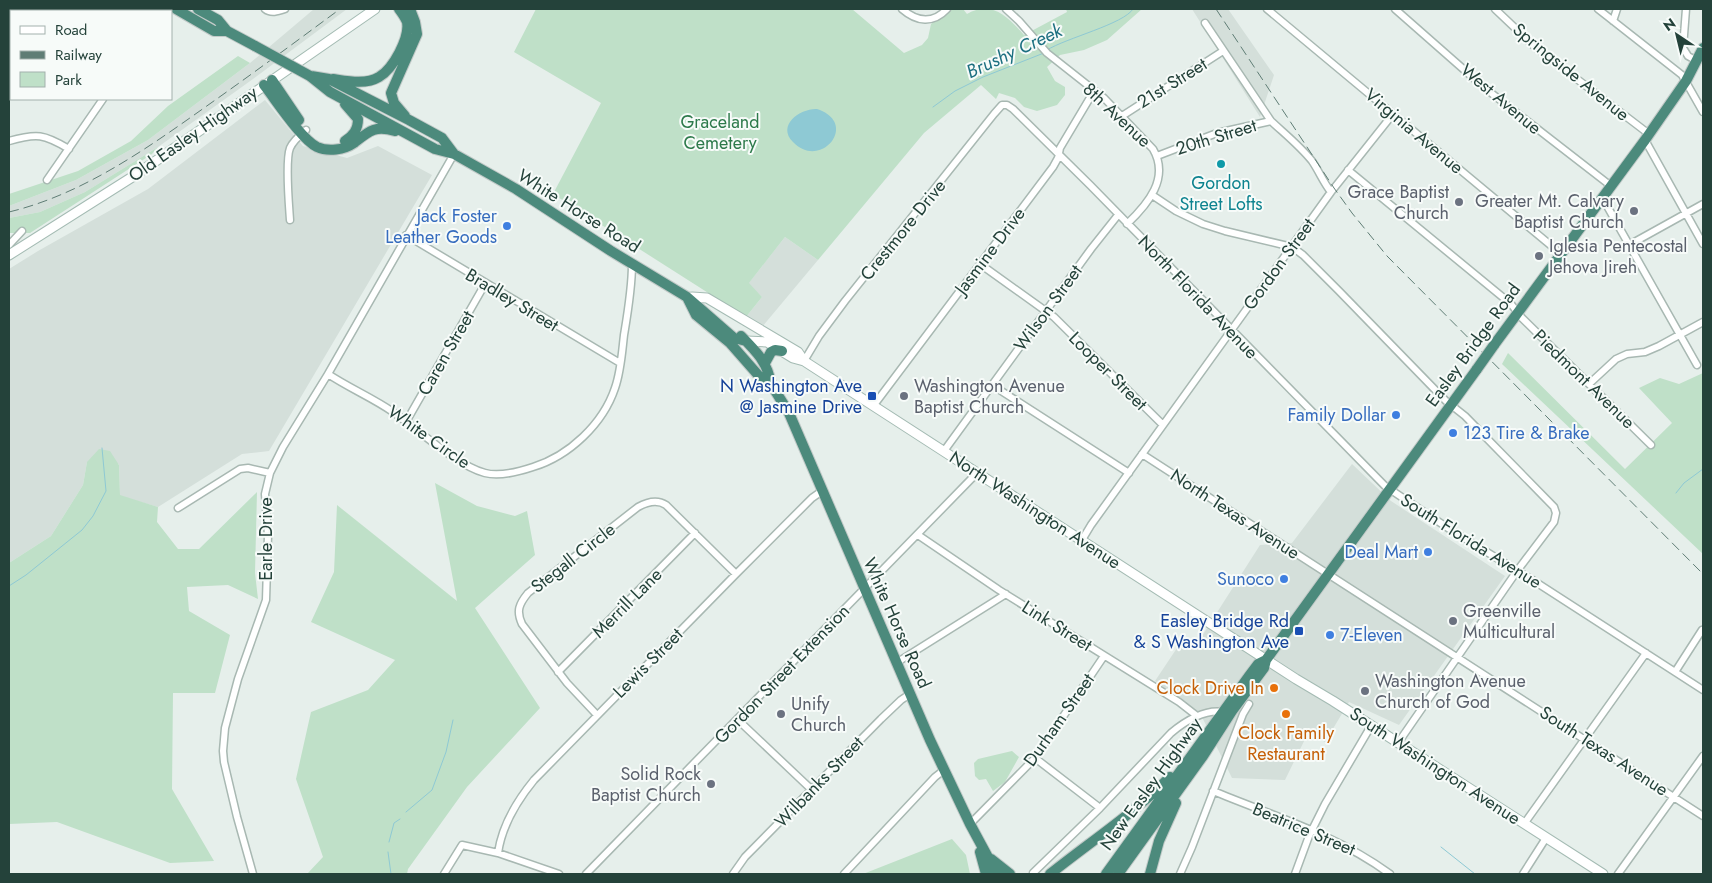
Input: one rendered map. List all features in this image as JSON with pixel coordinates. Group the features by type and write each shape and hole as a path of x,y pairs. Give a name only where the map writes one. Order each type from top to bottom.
{"highway":[{"name":"White Horse Road","path":"176,9 214,31 228,31"},
{"name":"White Horse Road","path":"198,9 218,20 228,31 310,76 330,92 436,149 454,154 516,189 632,264 689,297 696,315 730,343 759,376 771,384"},
{"path":"329,79 363,82 379,77 391,66 407,32 404,15 399,9"},
{"path":"409,120 394,103 391,93 417,34 410,9"},
{"name":"Easley Bridge Road","path":"1228,711 1264,668 1266,660 1327,574 1560,253 1647,137 1686,81 1703,48"},
{"name":"White Horse Road","path":"310,76 329,79 409,120 442,138 454,154"},
{"path":"268,83 316,147 326,150 339,149 351,145 367,132 374,129 389,129 406,133"},
{"path":"304,132 324,144 335,145 353,136 358,127 358,119 352,111 330,92"},
{"path":"689,297 734,338 746,340"},
{"name":"White Horse Road","path":"746,340 769,370 771,384 789,413 944,770 975,835 997,874"},
{"path":"765,363 771,352 775,350 782,351"},
{"name":"New Easley Highway","path":"1118,874 1209,748 1228,711"},
{"name":"New Easley Highway","path":"1106,874 1194,751 1228,711"},
{"path":"1150,874 1156,848 1167,820 1209,748"},
{"path":"1055,874 1162,785 1194,751"},
{"path":"975,835 986,874"},
{"path":"1050,874 1100,836"},
{"path":"986,854 1010,874"}],"main road":[{"name":"Old Easley Highway","path":"9,255 137,174 375,9"},
{"name":"North Washington Avenue","path":"689,297 707,298 798,352 804,361"},
{"name":"North Washington Avenue","path":"746,340 767,342 793,358 804,361 1266,660"},
{"name":"South Washington Avenue","path":"1266,660 1603,874"}],"street":[{"path":"265,9 278,12 285,9"},
{"path":"902,9 915,18 923,20 938,17 947,9"},
{"name":"8th Avenue","path":"1006,9 1045,51 1122,116 1154,149 1157,156 1159,175 1152,195"},
{"name":"Virginia Avenue","path":"1267,9 1560,253"},
{"name":"West Avenue","path":"1395,9 1486,88 1611,186"},
{"name":"Springside Avenue","path":"1495,9 1535,47 1647,137"},
{"path":"1598,9 1682,75 1703,112"},
{"path":"1614,21 1617,9"},
{"path":"1686,9 1683,48 1688,56 1697,61"},
{"path":"1205,22 1271,121"},
{"name":"21st Street","path":"1122,116 1224,51"},
{"name":"Jasmine Drive","path":"874,405 1044,180 1058,160 1060,148 1094,91"},
{"path":"47,180 101,100"},
{"name":"Crestmore Drive","path":"804,361 819,336 845,301 958,162 994,114 1002,105 1007,105"},
{"name":"North Florida Avenue","path":"1007,105 1059,154 1355,456 1390,489"},
{"name":"Gordon Street","path":"1082,540 1331,192 1393,114"},
{"name":"20th Street","path":"1157,156 1217,133 1271,121 1307,156 1318,171 1321,180 1331,192"},
{"path":"290,220 288,186 290,149 304,132"},
{"path":"9,141 43,136 52,138 69,149"},
{"path":"1647,137 1703,244"},
{"name":"Earle Drive","path":"253,874 233,800 223,751 225,728 236,686 266,600 268,536 265,494 270,473 283,447 328,374 454,154"},
{"name":"Piedmont Avenue","path":"1348,170 1511,304 1651,445"},
{"path":"1127,224 1152,195 1176,211 1203,224 1292,247 1303,255 1554,507 1556,513 1554,522 1517,571 1398,743"},
{"path":"1602,197 1697,365"},
{"path":"1629,245 1703,204"},
{"name":"Wilson Street","path":"944,451 1118,215"},
{"path":"9,245 22,231"},
{"name":"Bradley Street","path":"406,236 620,364"},
{"name":"White Circle","path":"328,374 380,404 475,470 498,474 543,464 560,455 590,429 612,395 617,380 629,306 632,264"},
{"name":"Looper Street","path":"980,264 1058,321 1163,426"},
{"name":"Caren Street","path":"406,422 485,284"},
{"path":"1589,384 1616,359 1628,354 1645,352 1703,322"},
{"path":"992,385 1129,473"},
{"name":"North Texas Avenue","path":"1142,454 1327,574"},
{"path":"178,508 240,469 248,468 270,473"},
{"name":"Gordon Street Extension","path":"586,874 977,473"},
{"name":"South Florida Avenue","path":"1390,489 1451,530 1703,690"},
{"name":"Lewis Street","path":"498,853 501,836 509,816 527,789 736,574 812,498 822,491"},
{"name":"Stegall Circle","path":"597,715 558,672 519,618 519,606 528,593 628,515 649,502 663,503 736,574"},
{"name":"Merrill Lane","path":"558,672 695,533"},
{"name":"Link Street","path":"918,535 1006,594 1179,702 1197,716"},
{"name":"South Texas Avenue","path":"1327,574 1703,816"},
{"path":"896,663 1006,594"},
{"path":"1675,672 1702,630"},
{"path":"1524,824 1646,653"},
{"name":"Durham Street","path":"970,824 1035,758 1104,656"},
{"name":"Wilbanks Street","path":"733,874 745,858 900,700 910,694"},
{"path":"1180,874 1239,722 1249,704"},
{"path":"1033,873 1100,808 1171,733 1197,716 1213,710 1228,711"},
{"path":"738,720 812,790"},
{"path":"1295,874 1312,830 1325,804 1371,726"},
{"path":"1618,874 1703,756"},
{"path":"1035,758 1100,808"},
{"path":"844,874 935,777 944,770"},
{"name":"Beatrice Street","path":"1213,791 1312,830 1358,852 1390,874"},
{"path":"1523,874 1546,838"},
{"path":"444,874 452,858 462,845 498,853 559,874"}],"shaded area":[{"path":"314,9 347,9 158,147 85,192 40,212 9,218 9,206 76,180 148,140 250,63"},
{"path":"1192,9 1228,9 1274,75 1260,117"},
{"path":"265,100 303,146 347,158 378,146 432,175 269,451 242,454 158,507 120,496 119,464 87,462 83,485 51,536 9,563 9,269 148,189"},
{"path":"785,237 818,260 762,327 746,317 762,297 748,284"},
{"path":"1352,464 1391,501 1505,576 1399,725 1349,702 1325,742 1308,733 1285,780 1232,778 1201,715 1155,681 1177,648 1195,647 1260,545 1292,543"}],"green space":[{"name":"Graceland Cemetery","path":"536,9 852,9 904,53 922,45 928,38 931,24 951,9 963,9 967,14 984,9 999,12 1024,35 1067,12 1066,9 1142,9 1107,40 1084,50 1060,55 1047,67 1055,81 1065,87 1065,95 1057,105 1037,111 1024,107 1015,98 999,93 996,99 981,85 924,133 818,260 785,237 749,283 762,297 746,317 553,194 601,103 514,52"},
{"path":"238,56 250,63 148,140 76,180 9,206 9,194 78,171 131,141 168,106"},
{"path":"158,147 152,154 30,233 9,233 9,218 40,212 85,192"},
{"path":"1508,353 1625,469 1672,423 1639,388 1660,378 1679,384 1703,373 1703,554 1502,364"},
{"path":"99,449 110,451 119,465 120,495 158,507 157,522 178,549 199,549 257,492 255,573 258,599 228,585 187,587 189,611 230,635 215,693 173,693 172,789 214,861 170,863 57,822 9,824 9,563 51,536 83,485 87,462"},
{"path":"435,483 477,506 515,516 527,511 535,555 475,608 540,708 467,787 408,869 407,874 307,874 323,857 296,779 311,712 368,690 395,660 311,622 334,572 337,505 457,601"},
{"path":"1012,751 1019,757 1005,782 993,791 986,779 979,780 975,776 974,763 978,759"},
{"path":"952,839 966,855 970,874 863,874"}],"water":[{"path":"817,109 829,116 835,124 836,133 832,142 824,148 815,151 804,149 793,142 788,136 787,130 789,124 798,115 804,111"}],"waterway":[{"name":"Brushy Creek","path":"1047,50 1118,20 1128,15 1133,9"},
{"name":"Brushy Creek","path":"933,107 955,91 983,77 1044,53"},
{"path":"9,586 26,575 82,530 93,516 106,491 102,448"},
{"path":"1676,493 1684,483 1703,469"},
{"path":"406,812 432,790 446,752 453,720"},
{"path":"389,842 394,823 400,819"},
{"path":"1441,847 1475,874"},
{"path":"388,852 391,874"}],"railway":[{"path":"9,212 63,194 90,181 140,152 340,9"},
{"path":"1216,9 1334,188 1387,256 1703,574"}],"place":[{"name":"Gordon Street Lofts","path":"1221,164"},
{"name":"Grace Baptist Church","path":"1459,202"},
{"name":"Greater Mt. Calvary Baptist Church","path":"1634,211"},
{"name":"Jack Foster Leather Goods","path":"507,226"},
{"name":"Iglesia Pentecostal Jehova Jireh","path":"1539,256"},
{"name":"N Washington Ave @ Jasmine Drive","path":"872,396"},
{"name":"Washington Avenue Baptist Church","path":"904,396"},
{"name":"Family Dollar","path":"1396,415"},
{"name":"123 Tire & Brake","path":"1453,433"},
{"name":"Deal Mart","path":"1428,552"},
{"name":"Sunoco","path":"1284,579"},
{"name":"Greenville Multicultural","path":"1453,621"},
{"name":"Easley Bridge Rd & S Washington Ave","path":"1299,631"},
{"name":"7-Eleven","path":"1330,635"},
{"name":"Clock Drive In","path":"1274,688"},
{"name":"Washington Avenue Church of God","path":"1365,691"},
{"name":"Unify Church","path":"781,714"},
{"name":"Clock Family Restaurant","path":"1286,714"},
{"name":"Solid Rock Baptist Church","path":"711,784"}]}
